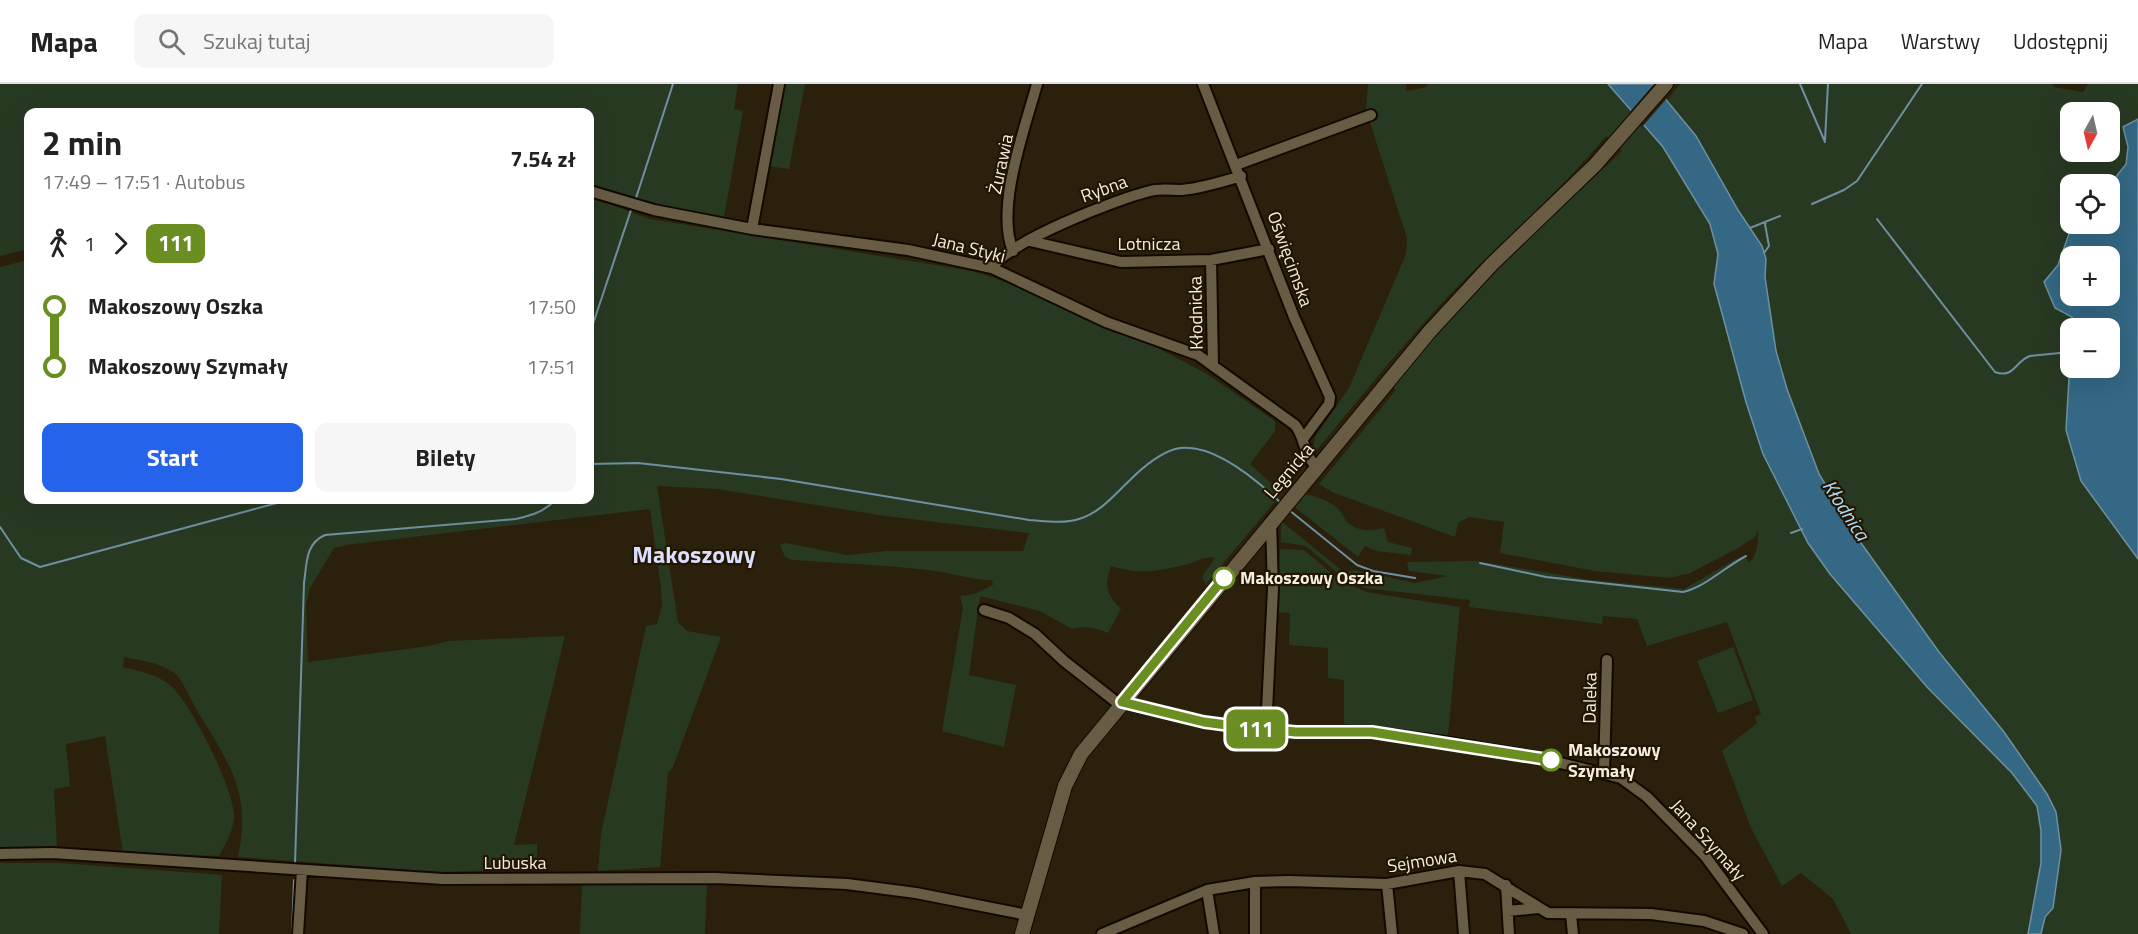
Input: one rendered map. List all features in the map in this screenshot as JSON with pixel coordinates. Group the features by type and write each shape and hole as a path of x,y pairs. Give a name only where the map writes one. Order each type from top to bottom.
{"main road":[{"name":"Legnicka","path":"1024,928 1069,775 1081,754 1288,500 1461,296 1611,148 1666,84"}],"street":[{"path":"752,229 779,84"},
{"name":"Żurawia","path":"1013,251 1009,234 1011,188 1037,84"},
{"name":"Oświęcimska","path":"1203,84 1241,176 1294,317 1330,398 1329,404 1304,439"},
{"path":"1236,165 1371,115"},
{"name":"Rybna","path":"993,268 999,260 1013,251 1071,220 1148,191 1189,189 1241,176"},
{"name":"Jana Styki","path":"594,191 654,210 752,229 908,250 993,268 1106,322 1179,346 1213,365 1290,421 1304,439 1308,458 1317,466"},
{"name":"Lotnicza","path":"1030,241 1116,261 1211,260 1269,249"},
{"name":"Kłodnicka","path":"1211,260 1213,365"},
{"path":"1266,730 1274,518"},
{"name":"Jana Szymały","path":"984,610 1009,618 1035,634 1072,668 1115,700 1122,702 1204,722 1266,730 1372,732 1516,753 1604,773 1629,782 1677,826 1705,856 1763,934"},
{"name":"Daleka","path":"1604,773 1607,660"},
{"name":"Lubuska","path":"0,854 53,853 443,879 715,878 837,883 916,893 1024,928"},
{"path":"298,934 302,870"},
{"path":"1459,871 1464,934"},
{"name":"Sejmowa","path":"1102,934 1207,890 1255,882 1388,884 1459,871 1485,874 1548,913 1651,914 1704,921 1737,933"},
{"path":"1255,882 1255,934"},
{"path":"1388,884 1392,934"},
{"path":"1506,885 1509,934"},
{"path":"1207,890 1214,934"},
{"path":"1508,911 1538,908"},
{"path":"1571,915 1573,934"}],"green space":[{"path":"0,84 738,84 734,109 743,111 724,217 647,203 594,186 594,108 24,108 24,250 0,256"},
{"path":"781,84 805,84 789,169 767,166"},
{"path":"1368,84 1406,84 1406,91 1427,87 1427,84 1608,84 1663,147 1710,224 1718,254 1714,284 1746,402 1763,454 1808,543 1830,574 1927,687 2012,773 2037,806 2041,831 2041,863 2028,934 1851,934 1833,899 1801,873 1782,886 1751,828 1722,751 1757,723 1755,717 1761,714 1727,622 1647,646 1637,619 1603,616 1602,624 1469,607 1470,600 1365,588 1340,575 1306,546 1281,542 1281,521 1340,569 1415,583 1448,576 1409,571 1407,562 1477,561 1591,580 1684,589 1736,559 1744,556 1749,563 1757,548 1758,530 1755,537 1738,548 1690,573 1670,578 1595,571 1500,553 1504,522 1469,517 1458,523 1455,537 1332,492 1319,484 1396,390 1392,386 1425,346 1510,256 1622,151 1606,136 1555,192 1445,300 1315,452 1313,450 1315,437 1349,388 1406,254 1407,238 1366,110"},
{"path":"1680,84 2053,84 2053,87 2083,92 2088,84 2138,84 2138,119 2123,127 2127,153 2124,165 2118,174 2060,174 2060,234 2069,234 2065,246 2060,246 2058,265 2044,282 2062,313 2073,318 2060,318 2060,378 2070,378 2066,430 2081,481 2138,559 2138,934 2041,934 2045,917 2053,908 2061,850 2056,812 2047,794 2004,732 1939,652 1861,543 1819,474 1787,389 1776,351 1765,277 1766,259 1762,246 1667,100"},
{"path":"594,198 650,219 973,271 1006,282 1085,319 1154,346 1207,374 1275,421 1275,431 1250,464 1282,493 1206,584 1202,577 1215,558 1205,558 1188,564 1150,571 1111,566 1107,584 1109,594 1121,609 1108,633 1081,627 1072,629 1040,611 980,596 969,675 1016,685 1004,747 942,731 963,608 960,596 974,594 993,585 992,580 911,568 792,560 785,557 780,545 786,543 847,555 887,551 1023,551 1029,533 885,516 717,489 657,486 678,622 687,631 721,637 673,767 668,773 660,867 598,871 601,834 646,626 657,624 662,606 650,509 334,548 310,588 306,604 308,662 429,646 449,641 565,636 514,845 537,844 537,869 442,872 238,857 242,833 239,794 218,744 176,675 156,664 124,657 123,667 165,681 179,694 200,727 220,768 234,817 231,833 219,856 123,853 105,736 66,744 70,786 54,789 57,847 0,847 0,267 24,261 24,504 594,504"},
{"path":"1302,494 1320,498 1333,505 1348,523 1357,528 1370,530 1384,528 1388,542 1412,548 1411,555 1376,551 1365,546 1358,557 1292,505"},
{"path":"1280,549 1304,550 1338,579 1366,592 1460,607 1448,735 1344,724 1344,680 1328,678 1328,648 1289,645 1290,613 1276,612"},
{"path":"1733,647 1753,700 1718,713 1697,661"},
{"path":"0,863 60,863 222,875 219,934 0,934"},
{"path":"582,885 707,885 705,934 580,934"}],"water":[{"path":"1608,84 1653,84 1696,136 1738,210 1762,246 1766,259 1765,277 1776,351 1787,389 1819,474 1861,543 1939,652 2004,732 2047,794 2056,812 2061,850 2053,908 2045,917 2041,934 2028,934 2041,863 2041,831 2037,806 2012,773 1927,687 1830,574 1808,543 1763,454 1746,402 1714,284 1718,254 1710,224 1663,147"},
{"path":"2138,119 2138,559 2081,481 2066,430 2069,378 2120,378 2120,318 2072,318 2055,308 2044,282 2060,259 2060,306 2120,306 2120,246 2065,246 2069,234 2120,234 2118,174 2126,164 2128,147 2123,127"}],"pier":[{"path":"1654,84 1668,97 1642,127 1629,113"}],"waterway":[{"path":"635,201 673,84"},
{"path":"1800,84 1825,142"},
{"path":"1825,140 1828,84"},
{"path":"1812,204 1844,190 1857,181 1922,84"},
{"path":"594,321 631,210"},
{"path":"1750,228 1780,216"},
{"path":"1877,219 1995,372 2006,373 2030,356 2060,353"},
{"path":"1764,253 1769,246 1765,224 1767,221"},
{"path":"594,464 638,463 781,479 1029,520 1060,522 1073,521 1094,512 1157,458 1175,449 1189,448 1218,456 1233,464 1282,504"},
{"path":"0,527 21,558 40,567 273,504"},
{"path":"295,864 304,583 308,555 314,543 325,535 516,519 542,510 551,504"},
{"path":"1289,510 1357,565 1373,571 1415,578"},
{"path":"1791,533 1802,529"},
{"path":"1480,563 1546,577 1683,592 1707,581 1746,556"},
{"path":"292,934 294,880"}],"bus line":[{"name":"111","path":"1224,578 1122,702 1204,722 1277,731 1372,732 1551,760"}],"place":[{"name":"Makoszowy Oszka","path":"1224,578"},
{"name":"Makoszowy Szymały","path":"1551,760"}],"district":[{"name":"Makoszowy","path":"694,555"}],"water label":[{"name":"Kłodnica","path":"1846,510"}]}
